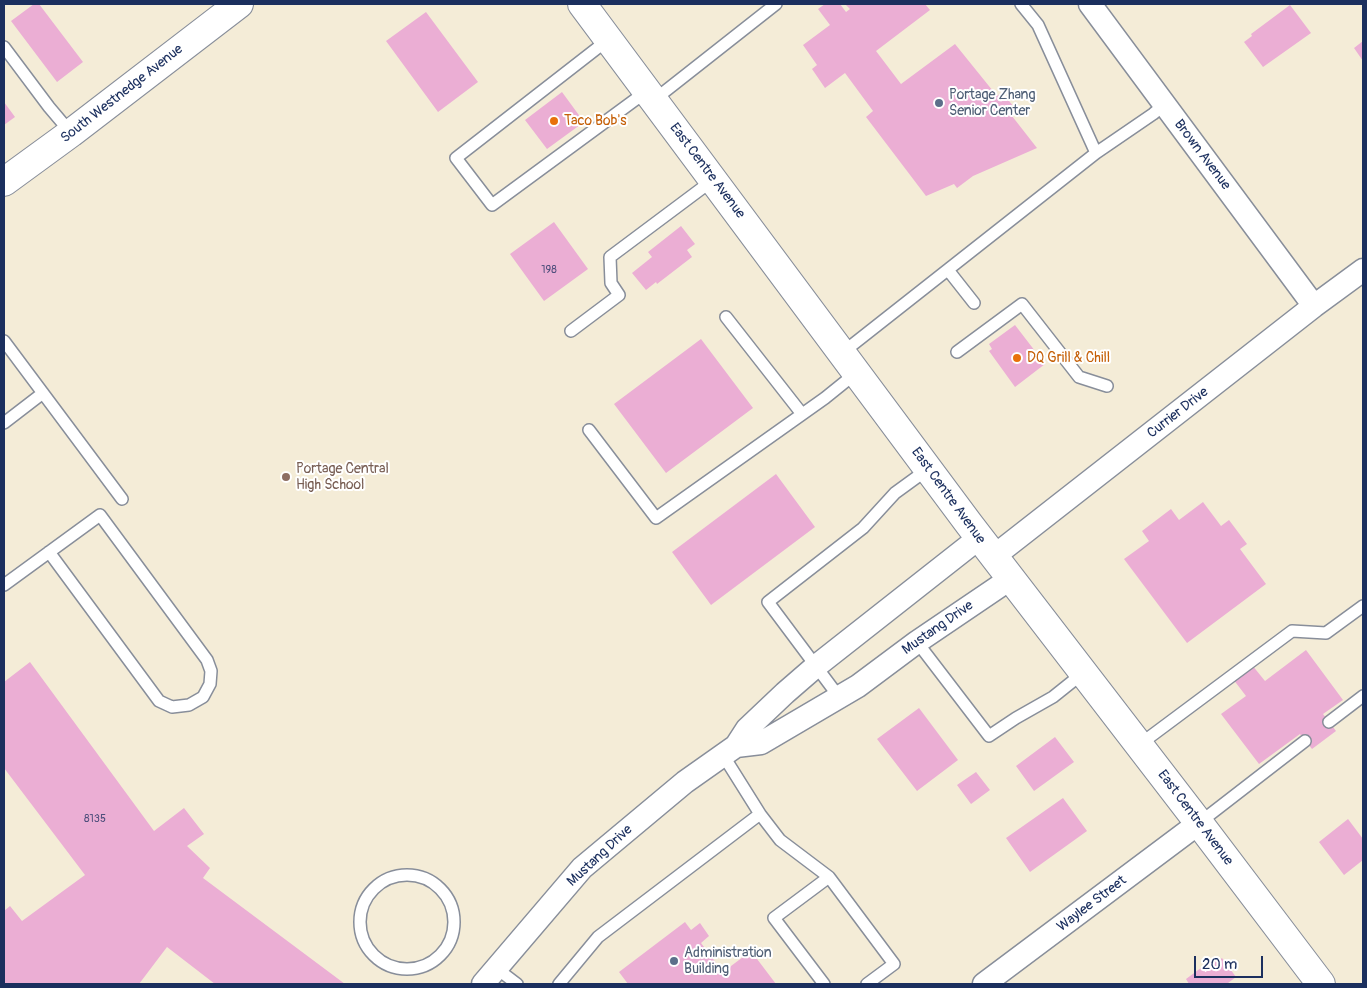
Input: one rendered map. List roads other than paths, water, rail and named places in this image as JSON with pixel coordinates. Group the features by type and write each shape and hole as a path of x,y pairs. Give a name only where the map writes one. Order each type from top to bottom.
{"main road":[{"name":"South Westnedge Avenue","path":"4,182 239,4"},
{"name":"East Centre Avenue","path":"582,4 986,548 1321,984"}],"street":[{"name":"Brown Avenue","path":"1090,4 1314,306"},
{"name":"Currier Drive","path":"986,548 1363,270"},
{"name":"Mustang Drive","path":"490,976 582,868 685,782 729,751 747,729 815,667 986,548"},
{"name":"Mustang Drive","path":"729,751 761,743 858,686 917,642 1010,579"},
{"name":"Waylee Street","path":"984,984 1199,823"}],"lane":[{"path":"609,39 456,158 492,205 776,4"},
{"path":"1021,4 1038,25 1096,153"},
{"path":"4,47 71,133"},
{"path":"589,430 656,518 802,414 849,363 948,270 1096,153 1165,104"},
{"path":"571,331 619,295 611,283 610,257 713,180"},
{"path":"948,270 974,304"},
{"path":"957,352 1022,304 1079,377 1107,386"},
{"path":"726,317 802,414"},
{"path":"4,341 122,499"},
{"path":"4,423 43,394"},
{"path":"839,697 768,602 863,528 896,493 928,469"},
{"path":"4,585 49,552 100,515 207,660 211,671 210,684 203,697 189,705 172,707 159,701 49,552"},
{"path":"1139,745 1292,631 1326,633 1363,606"},
{"path":"917,642 989,736 1053,697 1083,674"},
{"path":"1329,722 1363,696"},
{"path":"1199,823 1305,741"},
{"path":"729,751 760,814 780,840 829,877 894,964 867,984"},
{"path":"559,984 598,937 760,814"},
{"path":"405,874 421,877 435,884 446,895 453,909 454,925 451,940 443,953 431,963 416,969 400,969 386,965 373,955 364,942 360,927 360,912 366,897 376,885 390,877 405,874"},
{"path":"824,984 774,918 829,877"},
{"path":"490,976 517,984"}],"place":[{"name":"Portage Zhang Senior Center","path":"939,103"},
{"name":"Taco Bob's","path":"554,121"},
{"name":"DQ Grill & Chill","path":"1017,358"},
{"name":"Portage Central High School","path":"286,477"},
{"name":"Administration Building","path":"674,961"}]}
